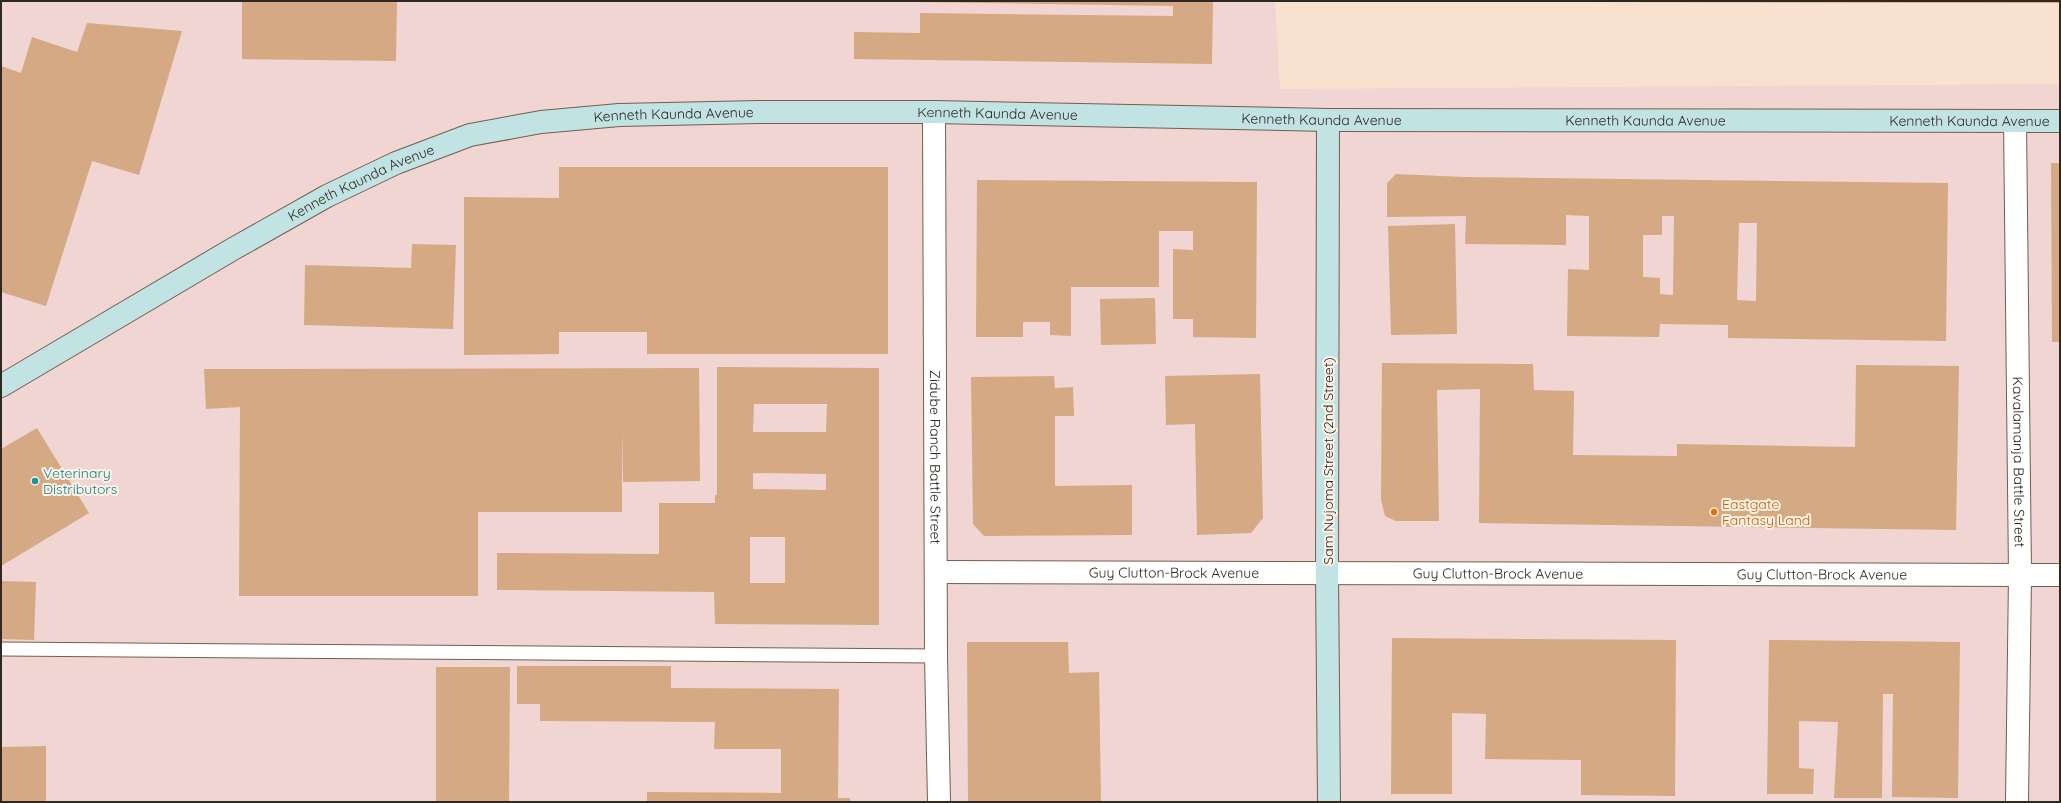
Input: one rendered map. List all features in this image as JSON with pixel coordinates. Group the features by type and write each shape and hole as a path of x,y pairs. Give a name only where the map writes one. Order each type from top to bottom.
{"main road":[{"name":"Kenneth Kaunda Avenue","path":"1,386 233,249 327,196 396,163 470,136 541,122 619,115 759,112 934,112 1328,120 2060,121"},
{"name":"Sam Nujoma Street (2nd Street)","path":"1328,120 1327,573 1329,802"}],"street":[{"name":"Zidube Ranch Battle Street","path":"934,112 937,572 936,656 939,802"},
{"name":"Kavalamanja Battle Street","path":"2015,121 2020,575 2017,802"},
{"name":"Guy Clutton-Brock Avenue","path":"937,572 2060,575"}],"lane":[{"path":"1,648 936,656"}],"shaded area":[{"path":"1,1 1275,1 1280,89 2060,84 2060,802 1,802"}],"building":[{"path":"242,1 397,1 396,61 242,59"},
{"path":"918,1 1213,1 1212,64 854,59 854,32 920,33 920,13 1173,16 1173,6"},
{"path":"2060,1 2060,3 1585,2"},
{"path":"87,23 182,31 139,175 92,161 46,306 1,292 1,66 21,73 32,37 77,52"},
{"path":"2051,163 2060,163 2060,342 2052,342"},
{"path":"559,167 888,167 888,354 647,354 647,332 559,332 559,354 464,355 464,197 559,198"},
{"path":"1396,174 1464,177 1948,183 1946,341 1728,338 1728,325 1660,324 1659,337 1567,336 1568,269 1589,270 1589,216 1566,215 1566,245 1465,244 1466,216 1387,217 1387,183","holes":["1662,216 1674,216 1673,295 1660,294 1660,278 1643,277 1643,235 1662,235","1739,223 1757,223 1756,301 1737,300"]},
{"path":"977,180 1257,182 1256,338 1193,337 1193,319 1173,319 1173,249 1193,250 1193,231 1159,231 1159,287 1071,287 1071,336 1050,335 1050,322 1023,322 1023,337 976,337"},
{"path":"1455,224 1457,334 1391,335 1388,226"},
{"path":"412,244 456,245 453,329 304,325 305,265 411,268"},
{"path":"1155,298 1156,344 1101,345 1100,299"},
{"path":"1382,363 1533,364 1534,390 1574,391 1573,455 1677,456 1677,444 1855,447 1856,365 1959,366 1956,530 1479,523 1480,389 1437,390 1439,521 1396,521 1385,516 1381,500"},
{"path":"717,367 879,368 879,625 715,624 714,592 497,590 497,553 659,554 659,503 715,503 715,495 717,495","holes":["754,404 827,404 826,432 753,432","753,473 826,474 826,490 753,489","750,537 785,537 785,583 750,583"]},
{"path":"699,368 700,481 623,482 622,424 622,512 478,512 478,596 239,596 240,407 206,409 204,369"},
{"path":"1260,374 1263,518 1251,533 1197,535 1195,424 1166,425 1165,376"},
{"path":"1054,376 1055,388 1073,387 1074,416 1055,416 1055,486 1132,485 1132,535 984,536 973,524 971,377"},
{"name":"Veterinary Distributors","path":"37,428 89,513 1,566 1,449"},
{"path":"1,581 36,582 34,640 1,639"},
{"path":"1392,638 1676,640 1675,796 1581,795 1581,760 1485,759 1486,714 1452,713 1452,794 1391,794"},
{"path":"1769,640 1960,642 1958,798 1892,797 1893,694 1883,694 1882,798 1834,798 1838,722 1799,721 1799,768 1814,769 1813,794 1767,794"},
{"path":"967,642 1068,642 1069,673 1099,672 1101,802 968,802"},
{"path":"517,666 671,666 671,688 839,689 838,798 850,798 850,802 647,802 647,792 781,793 781,749 714,749 715,722 540,721 540,704 517,704"},
{"path":"436,667 510,667 509,802 436,802"},
{"path":"46,746 46,802 1,802 1,747"}],"place":[{"name":"Veterinary Distributors","path":"35,481"},
{"name":"Eastgate Fantasy Land","path":"1714,512"}]}
